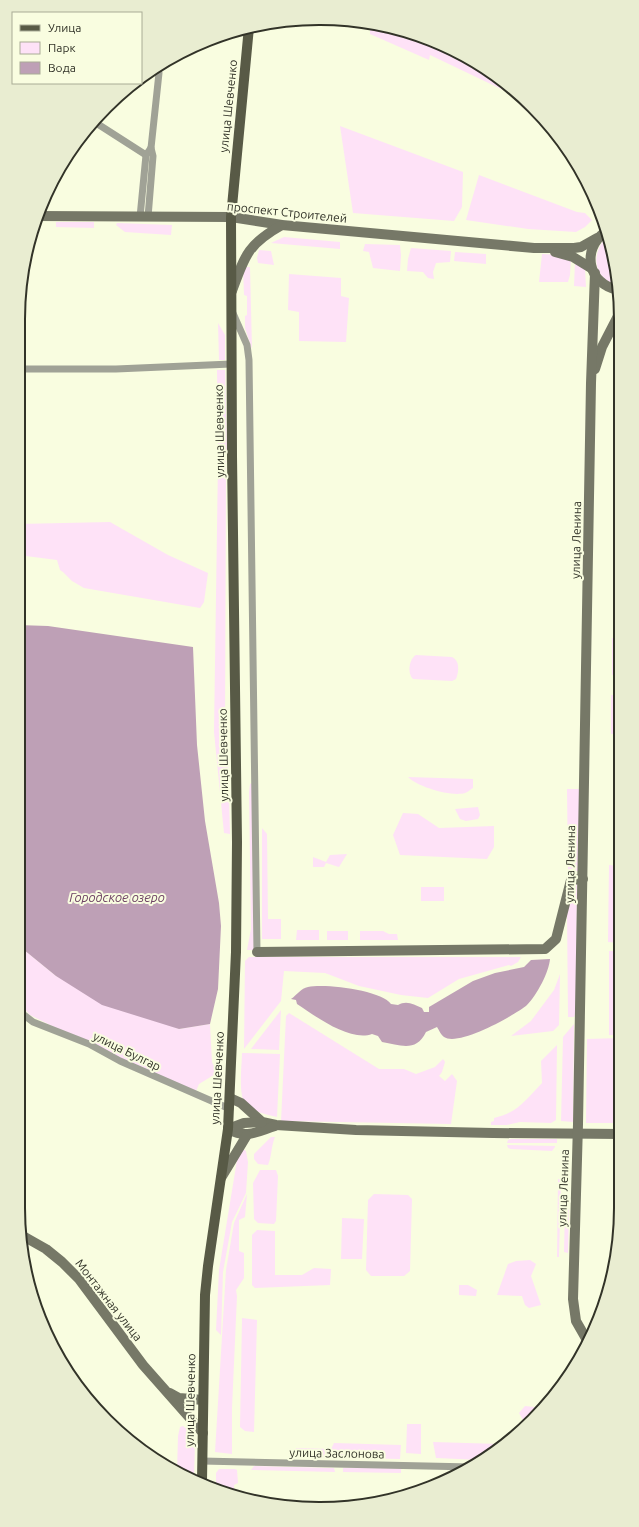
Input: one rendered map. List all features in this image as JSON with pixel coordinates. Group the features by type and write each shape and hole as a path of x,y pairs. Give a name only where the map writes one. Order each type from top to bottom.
{"main road":[{"name":"улица Шевченко","path":"202,1478 206,1282 230,1109 236,952 237,842 231,364 231,218 248,34"}],"street":[{"path":"144,217 153,156 151,148 159,73"},
{"path":"98,125 146,155"},
{"path":"144,217 146,155 151,148"},
{"name":"проспект Строителей","path":"44,216 231,218 282,225 534,248 580,247 601,235"},
{"path":"231,293 243,259 256,242 267,233 282,225"},
{"name":"улица Ленина","path":"585,1336 576,1321 573,1299 583,879 593,270 590,256 597,238"},
{"name":"проспект Строителей","path":"534,248 573,257 593,270 604,285 612,289"},
{"path":"231,309 247,345 249,360 258,952 545,949 556,939 571,880 583,879"},
{"name":"улица Ленина","path":"591,382 602,347 614,324"},
{"path":"25,369 116,369 231,364"},
{"name":"улица Булгар","path":"25,1016 33,1022 89,1044 120,1061 230,1109"},
{"path":"230,1098 242,1103 262,1122"},
{"path":"228,1129 244,1123 262,1122 276,1125 356,1130 614,1134"},
{"path":"228,1129 238,1134 247,1135 276,1125"},
{"path":"221,1178 247,1135"},
{"name":"Монтажная улица","path":"27,1238 46,1249 79,1279 143,1365 202,1433"},
{"path":"166,1392 179,1398 203,1400"},
{"name":"улица Заслонова","path":"202,1461 460,1467"}],"green space":[{"path":"370,30 377,31 396,35 432,47 467,64 505,91 430,55 429,60 370,34"},
{"path":"340,126 463,172 462,207 454,221 353,213"},
{"path":"479,175 577,212 585,213 592,220 585,227 576,232 528,229 466,220"},
{"path":"56,222 94,222 94,228 56,227"},
{"path":"117,223 172,225 171,235 125,232 116,225"},
{"path":"284,237 340,242 340,249 271,243"},
{"path":"603,241 611,282 603,278 597,265 596,258"},
{"path":"365,244 400,245 400,271 373,268 369,252 363,251"},
{"path":"411,248 451,251 450,262 436,263 433,272 434,279 428,278 423,272 407,271"},
{"path":"259,250 271,251 274,265 258,263 257,258"},
{"path":"455,252 486,254 486,264 454,261"},
{"path":"542,254 561,255 571,259 568,282 539,282"},
{"path":"575,262 585,270 586,287 574,286"},
{"path":"244,267 250,267 252,349 245,328 247,296 244,295"},
{"path":"289,274 341,278 341,296 349,298 346,342 299,341 299,312 288,310"},
{"path":"218,323 225,335 225,360 219,360"},
{"path":"217,370 225,370 227,453 218,453"},
{"path":"218,461 226,461 225,731 219,731 220,748 228,760 230,834 224,833 214,732"},
{"path":"110,522 168,555 208,573 204,602 200,608 84,588 72,581 60,570 57,560 25,556 25,524"},
{"path":"612,638 614,638 614,675 612,675"},
{"path":"416,655 452,657 458,664 456,679 452,681 413,679 409,670 410,663"},
{"path":"611,695 614,695 614,734 611,734"},
{"path":"408,777 473,779 473,788 465,793 452,794 427,788"},
{"path":"252,783 254,950 247,950 251,929 249,792 250,784"},
{"path":"567,789 580,789 579,871 568,872"},
{"path":"478,807 480,815 478,819 466,821 460,819 455,809"},
{"path":"403,813 418,814 439,828 494,826 494,847 487,859 400,855 393,835"},
{"path":"262,828 267,834 268,919 281,919 281,939 262,939"},
{"path":"347,854 339,867 326,863 324,867 313,867 313,857 326,862 330,855"},
{"path":"609,865 614,865 614,942 608,942"},
{"path":"575,884 577,884 576,1011 574,1017 568,1017 567,911"},
{"path":"421,887 444,887 444,901 421,901"},
{"path":"297,930 319,930 319,940 296,940"},
{"path":"327,931 348,931 348,940 327,940"},
{"path":"360,931 383,931 389,934 397,934 398,940 360,940"},
{"path":"25,951 56,976 179,1029 210,1024 212,1062 217,1073 199,1084 196,1091 127,1063 30,1015 25,1010"},
{"path":"609,951 614,951 614,1035 609,1035"},
{"path":"249,957 521,957 518,962 511,966 509,965 459,979 428,998 401,995 359,986 325,973 284,971 281,1001 244,1049 245,961"},
{"path":"560,974 559,1025 553,1031 511,1036 531,1021 554,990"},
{"path":"281,1010 279,1050 251,1049"},
{"path":"289,1013 379,1069 404,1069 416,1074 435,1067 443,1059 445,1062 439,1076 445,1081 452,1074 457,1081 451,1124 281,1121 286,1016"},
{"path":"574,1024 573,1122 561,1121 563,1037"},
{"path":"614,1038 614,1123 586,1123 587,1039"},
{"path":"557,1045 556,1120 551,1123 520,1122 507,1125 491,1125 494,1118 509,1113 521,1105 542,1083 541,1061"},
{"path":"242,1053 280,1054 277,1117 256,1111 245,1103 241,1086"},
{"path":"271,1137 275,1137 268,1165 258,1164 254,1159 254,1154"},
{"path":"557,1139 557,1143 507,1143 508,1140"},
{"path":"507,1145 555,1147 552,1151 511,1149 508,1148"},
{"path":"243,1149 246,1151 248,1162 246,1193 232,1222 223,1272 221,1335 216,1330 219,1270 237,1160"},
{"path":"260,1170 276,1170 278,1176 276,1221 274,1224 258,1223 254,1219 253,1183"},
{"path":"558,1179 561,1179 559,1257 557,1257"},
{"path":"247,1194 245,1217 239,1220 239,1251 244,1253 244,1278 236,1290 232,1454 215,1452 226,1270 234,1223"},
{"path":"374,1194 408,1195 412,1199 410,1271 404,1276 371,1276 366,1270 368,1200"},
{"path":"565,1209 569,1209 568,1253 564,1252"},
{"path":"342,1218 364,1219 362,1259 341,1259"},
{"path":"257,1230 275,1231 275,1275 302,1275 314,1268 331,1269 330,1285 255,1288 252,1285 252,1235"},
{"path":"530,1260 536,1264 531,1276 541,1305 529,1308 525,1305 522,1296 497,1295 508,1264 516,1261"},
{"path":"459,1285 468,1285 477,1290 476,1296 459,1295"},
{"path":"242,1318 257,1320 254,1432 245,1431 240,1427"},
{"path":"525,1406 536,1407 524,1420 519,1413"},
{"path":"407,1424 421,1424 421,1454 406,1453"},
{"path":"183,1426 191,1433 195,1442 194,1474 177,1466 178,1436 180,1427"},
{"path":"433,1442 495,1444 472,1460 436,1458"},
{"path":"334,1443 401,1445 400,1459 296,1457 296,1448 331,1449"},
{"path":"254,1466 334,1468 335,1472 251,1470"},
{"path":"343,1468 401,1468 401,1473 343,1472"},
{"path":"219,1469 235,1469 237,1470 238,1483 234,1485 234,1489 216,1483 216,1473"}],"water":[{"name":"Городское озеро","path":"25,625 48,626 193,647 197,745 205,821 219,903 221,926 218,989 210,1024 179,1029 102,1005 56,976 25,951"},
{"path":"550,959 542,983 527,1005 511,1016 474,1034 462,1038 451,1039 444,1037 437,1027 426,1032 422,1039 412,1045 401,1046 382,1042 378,1036 372,1034 363,1036 343,1031 313,1015 297,1004 296,1000 291,999 301,990 308,987 339,987 365,991 386,999 391,1004 398,1005 410,1003 422,1008 424,1012 429,1012 429,1007 473,981 495,973 524,967 531,960"}]}
